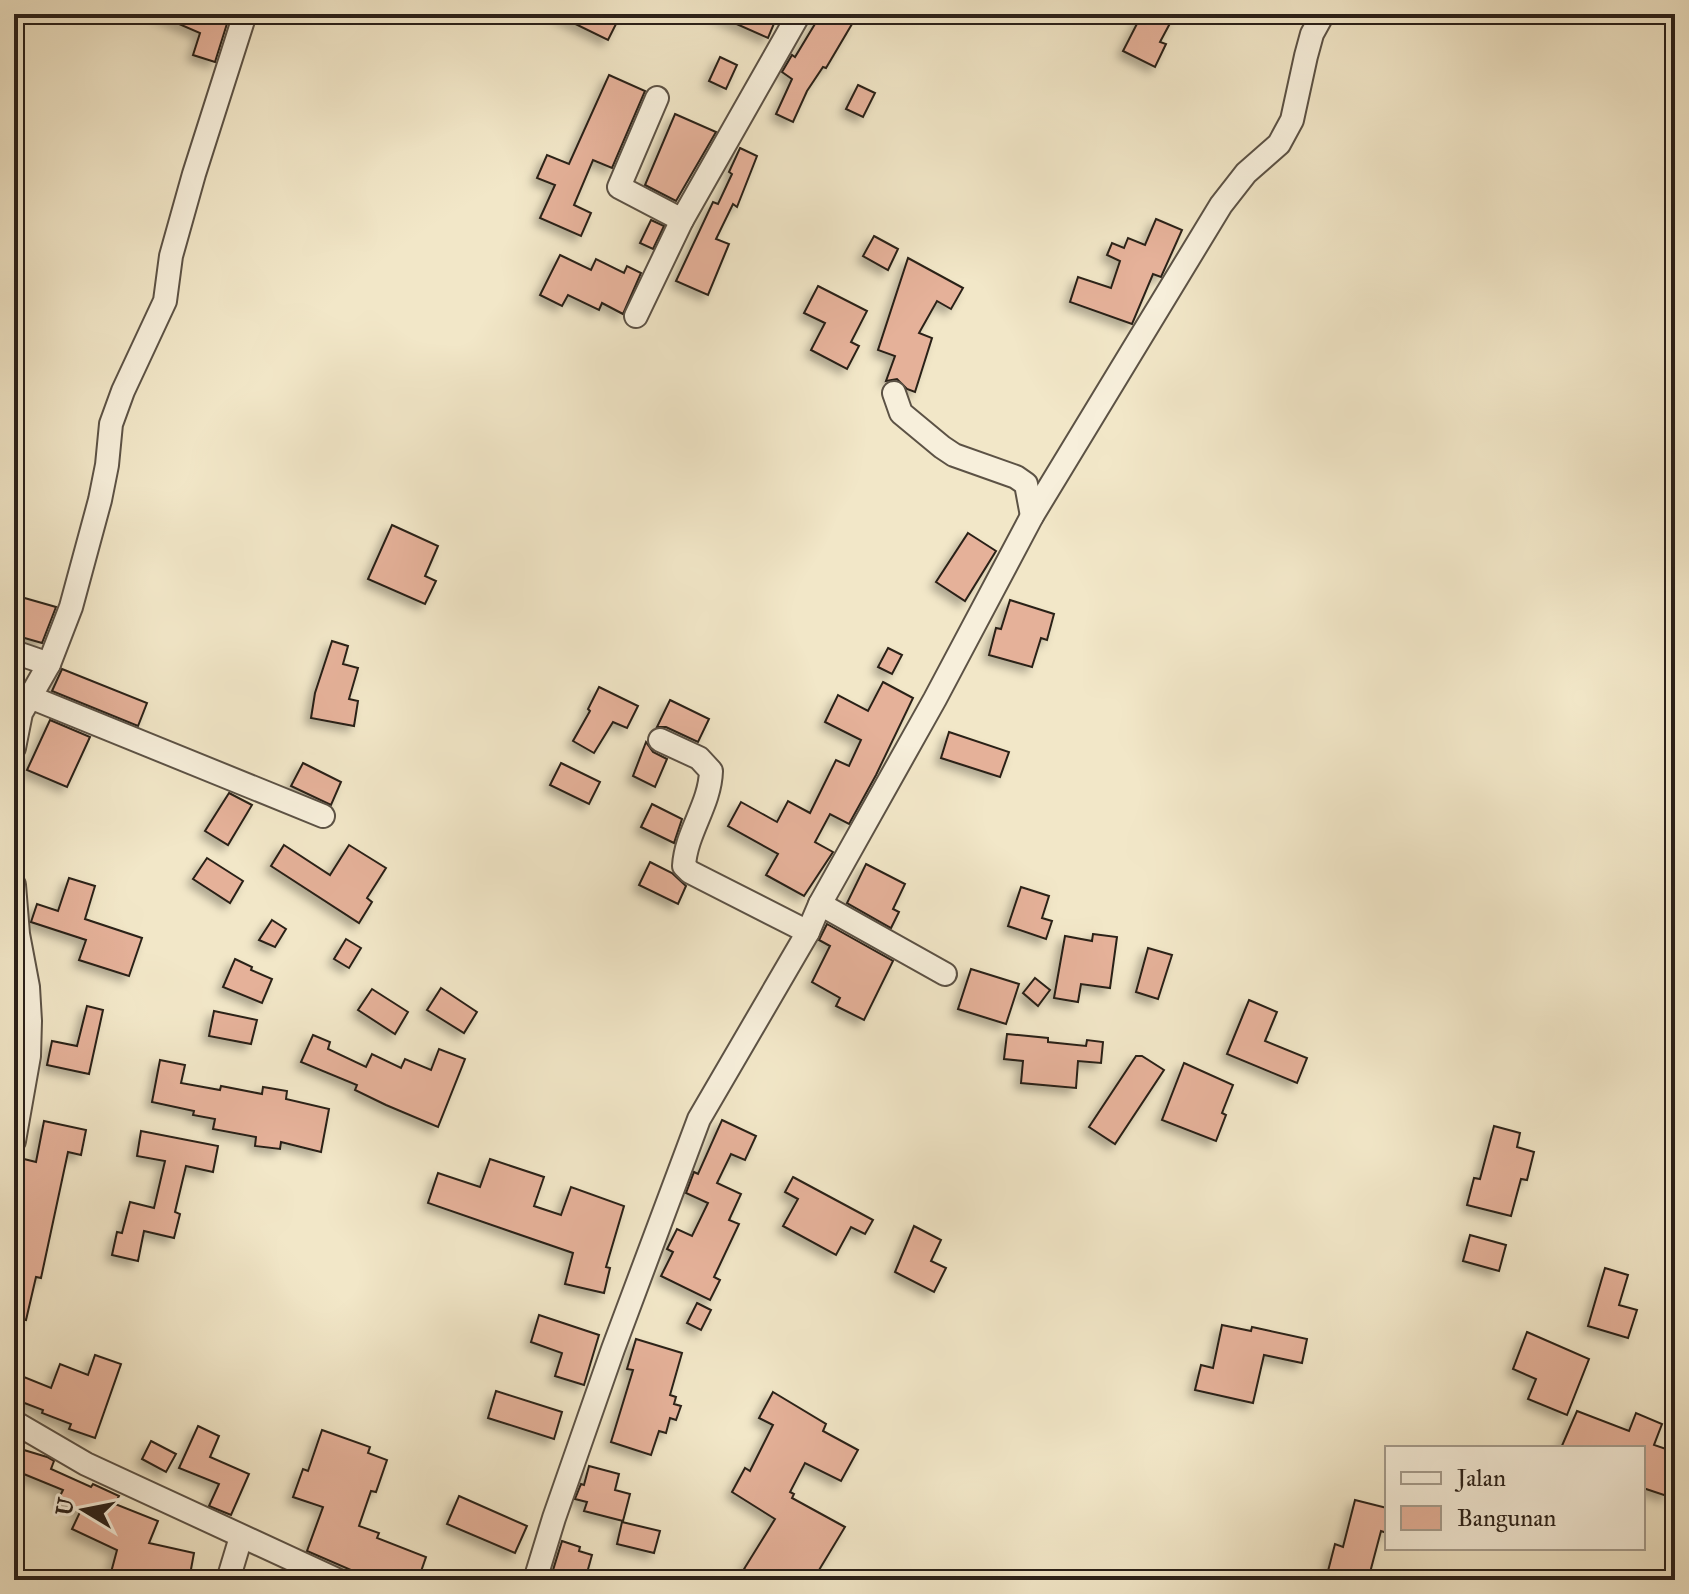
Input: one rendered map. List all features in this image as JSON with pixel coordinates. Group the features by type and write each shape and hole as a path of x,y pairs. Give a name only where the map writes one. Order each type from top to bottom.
{"street":[{"path":"14,748 21,713 49,664 71,607 100,500 111,424 165,301 171,256 245,14"},
{"path":"636,316 682,220 716,162 733,125 799,14"},
{"path":"535,1580 613,1349 699,1119 808,932 820,904 935,699 1032,516 1221,205 1246,173 1279,144 1292,120 1312,34 1323,14"},
{"path":"657,98 619,187 682,220"},
{"path":"894,393 901,413 942,447 954,455 1016,477 1026,484 1032,516"},
{"path":"14,652 49,664"},
{"path":"30,697 323,816"},
{"path":"660,740 699,758 711,771 706,798 689,840 684,861 686,868 808,932"},
{"path":"14,885 30,1021 29,1056 14,1141"},
{"path":"820,904 945,974"},
{"path":"14,1422 86,1464 337,1580"},
{"path":"228,1580 241,1537"}],"building":[{"path":"156,14 230,14 215,62 193,55 200,33"},
{"path":"555,14 621,14 608,40"},
{"path":"714,14 778,14 768,38"},
{"path":"821,14 837,14 852,24 826,68 823,67 807,91 793,122 776,114 792,79 782,72 792,55 795,57"},
{"path":"1142,14 1175,14 1160,42 1166,44 1155,67 1123,51"},
{"path":"720,57 737,65 726,89 709,81"},
{"path":"609,75 645,91 612,168 593,160 574,205 591,213 581,236 540,218 555,185 537,178 547,155 569,164"},
{"path":"858,85 875,93 863,117 846,109"},
{"path":"675,114 716,132 676,201 645,185"},
{"path":"740,148 757,156 737,207 733,204 716,239 729,244 708,295 676,281 713,202 718,204"},
{"path":"1156,219 1182,230 1161,277 1153,274 1132,324 1070,302 1078,277 1111,288 1120,261 1107,255 1112,243 1124,248 1128,238 1145,245"},
{"path":"651,220 664,226 653,249 640,243"},
{"path":"874,236 898,249 888,270 863,256"},
{"path":"560,255 591,270 596,259 624,273 627,266 641,273 623,314 602,303 599,310 568,295 562,306 540,295"},
{"path":"908,258 963,288 951,309 937,301 919,333 932,338 915,392 897,379 886,381 895,356 878,350"},
{"path":"818,286 867,311 851,342 859,346 847,369 811,350 825,323 804,313"},
{"path":"392,525 438,546 425,576 436,581 425,604 368,579"},
{"path":"968,533 996,551 965,601 936,582"},
{"path":"14,595 56,607 42,643 14,635"},
{"path":"1010,600 1054,614 1047,640 1041,638 1032,667 989,655 996,628 1001,629"},
{"path":"332,641 348,646 343,664 358,668 349,699 358,701 354,726 311,718 315,693"},
{"path":"888,648 902,655 892,674 878,667"},
{"path":"62,669 147,703 138,726 52,691"},
{"path":"883,682 913,698 849,824 830,814 815,842 833,852 804,896 766,875 778,854 728,826 741,802 777,822 788,801 810,813 836,760 849,766 861,740 825,722 838,695 868,711"},
{"path":"599,687 638,706 627,728 613,722 594,753 573,741"},
{"path":"670,700 709,719 698,742 666,727 657,727"},
{"path":"50,720 90,737 67,787 27,770"},
{"path":"949,732 1009,752 1000,777 941,758"},
{"path":"646,742 653,752 667,759 655,787 633,776"},
{"path":"303,763 341,782 331,805 291,786"},
{"path":"561,763 600,782 589,804 550,785"},
{"path":"229,793 252,805 228,845 205,831"},
{"path":"652,804 682,819 674,843 641,827"},
{"path":"284,845 330,875 349,845 386,868 367,898 372,902 359,923 271,866"},
{"path":"207,858 243,881 230,903 193,879"},
{"path":"650,862 672,873 686,886 678,904 639,885"},
{"path":"866,864 905,884 893,909 899,912 891,928 847,903"},
{"path":"69,878 95,886 85,919 142,938 129,976 79,960 86,940 31,922 37,904 58,911"},
{"path":"1021,887 1049,896 1042,918 1052,921 1046,939 1008,926"},
{"path":"272,920 286,929 275,947 259,940"},
{"path":"827,924 893,961 864,1020 836,1006 840,998 812,982 830,946 819,940"},
{"path":"1093,934 1117,937 1110,988 1081,984 1078,1002 1054,998 1065,936 1092,941"},
{"path":"346,939 361,948 349,968 334,959"},
{"path":"1148,948 1172,955 1158,999 1136,992"},
{"path":"235,959 272,979 262,1003 223,987"},
{"path":"971,969 1019,984 1006,1024 958,1009"},
{"path":"1035,978 1050,990 1038,1006 1023,993"},
{"path":"441,988 477,1012 464,1033 427,1010"},
{"path":"372,989 408,1012 395,1034 358,1010"},
{"path":"1249,1000 1277,1012 1265,1041 1307,1058 1297,1083 1227,1054"},
{"path":"87,1006 103,1010 89,1074 47,1065 52,1041 77,1046"},
{"path":"214,1011 257,1020 251,1044 209,1036"},
{"path":"1007,1034 1086,1046 1087,1040 1103,1042 1101,1063 1078,1061 1076,1088 1021,1083 1023,1061 1004,1059"},
{"path":"313,1035 330,1042 328,1049 366,1067 372,1054 401,1068 405,1059 431,1070 439,1049 465,1059 438,1127 355,1090 357,1085 301,1062"},
{"path":"1136,1056 1142,1056 1164,1070 1115,1144 1089,1127"},
{"path":"160,1060 185,1065 181,1083 220,1090 221,1086 262,1094 263,1087 287,1091 286,1099 329,1109 321,1152 281,1142 280,1149 255,1146 256,1137 213,1129 215,1119 152,1102"},
{"path":"1184,1063 1233,1085 1216,1141 1162,1120"},
{"path":"722,1120 756,1136 745,1160 731,1154 717,1183 741,1194 729,1220 739,1224 714,1277 720,1280 710,1300 661,1276 673,1252 667,1249 677,1229 692,1236 708,1203 686,1193"},
{"path":"44,1121 86,1130 81,1155 68,1152 41,1278 36,1277 26,1320 14,1318 14,1248 21,1214 14,1213 14,1185 20,1158 36,1162"},
{"path":"1494,1126 1520,1133 1517,1147 1534,1152 1527,1180 1521,1179 1511,1216 1467,1205 1474,1178 1480,1179"},
{"path":"141,1131 218,1146 213,1172 186,1166 175,1212 180,1214 174,1238 144,1231 138,1261 112,1255 117,1232 122,1233 130,1202 154,1208 165,1161 137,1156"},
{"path":"490,1159 544,1177 534,1206 561,1215 571,1187 624,1206 606,1267 610,1268 604,1293 565,1284 573,1253 428,1203 438,1173 480,1187"},
{"path":"793,1177 873,1220 865,1234 851,1227 836,1255 783,1226 798,1199 785,1192"},
{"path":"914,1226 941,1240 931,1261 946,1268 934,1292 895,1272"},
{"path":"1470,1235 1506,1245 1499,1271 1463,1261"},
{"path":"1605,1268 1628,1275 1619,1305 1637,1310 1628,1338 1588,1326"},
{"path":"697,1303 711,1310 701,1330 687,1323"},
{"path":"539,1315 599,1335 584,1385 555,1376 562,1353 531,1342"},
{"path":"1222,1325 1251,1331 1252,1327 1307,1339 1302,1363 1264,1355 1253,1403 1195,1390 1201,1365 1213,1368"},
{"path":"1527,1332 1589,1359 1567,1415 1528,1399 1536,1379 1513,1369"},
{"path":"636,1339 682,1353 670,1395 676,1397 674,1404 681,1406 676,1420 670,1418 666,1433 659,1431 651,1455 611,1442 633,1370 627,1369"},
{"path":"95,1355 121,1364 95,1438 69,1429 71,1424 14,1399 14,1373 51,1388 60,1364 88,1375"},
{"path":"496,1391 562,1412 554,1439 488,1418"},
{"path":"773,1392 826,1424 823,1431 858,1450 841,1481 805,1463 790,1492 794,1494 792,1498 845,1527 813,1580 742,1580 744,1569 775,1519 732,1492 745,1468 750,1471 773,1425 759,1418"},
{"path":"1577,1411 1629,1431 1636,1413 1662,1424 1654,1445 1675,1452 1675,1473 1667,1496 1645,1489 1645,1446 1562,1446"},
{"path":"198,1426 219,1436 210,1457 249,1474 231,1515 209,1506 219,1484 179,1468"},
{"path":"322,1430 370,1447 368,1453 387,1460 376,1492 371,1491 359,1526 379,1533 377,1538 426,1557 418,1580 364,1580 365,1576 307,1551 323,1507 293,1497 303,1469 308,1471"},
{"path":"151,1441 176,1454 166,1472 142,1459"},
{"path":"14,1447 47,1457 54,1461 51,1469 119,1496 115,1504 158,1521 149,1543 194,1553 189,1580 109,1580 117,1550 72,1529 81,1510 58,1500 63,1490 14,1470"},
{"path":"589,1466 619,1474 615,1490 630,1494 623,1521 584,1511 587,1502 575,1499 581,1484 584,1485"},
{"path":"459,1496 527,1526 515,1553 447,1524"},
{"path":"1355,1500 1385,1508 1385,1532 1381,1531 1368,1580 1328,1571 1335,1544 1343,1547"},
{"path":"622,1522 660,1531 654,1553 617,1544"},
{"path":"562,1541 592,1555 585,1580 550,1580"}]}
